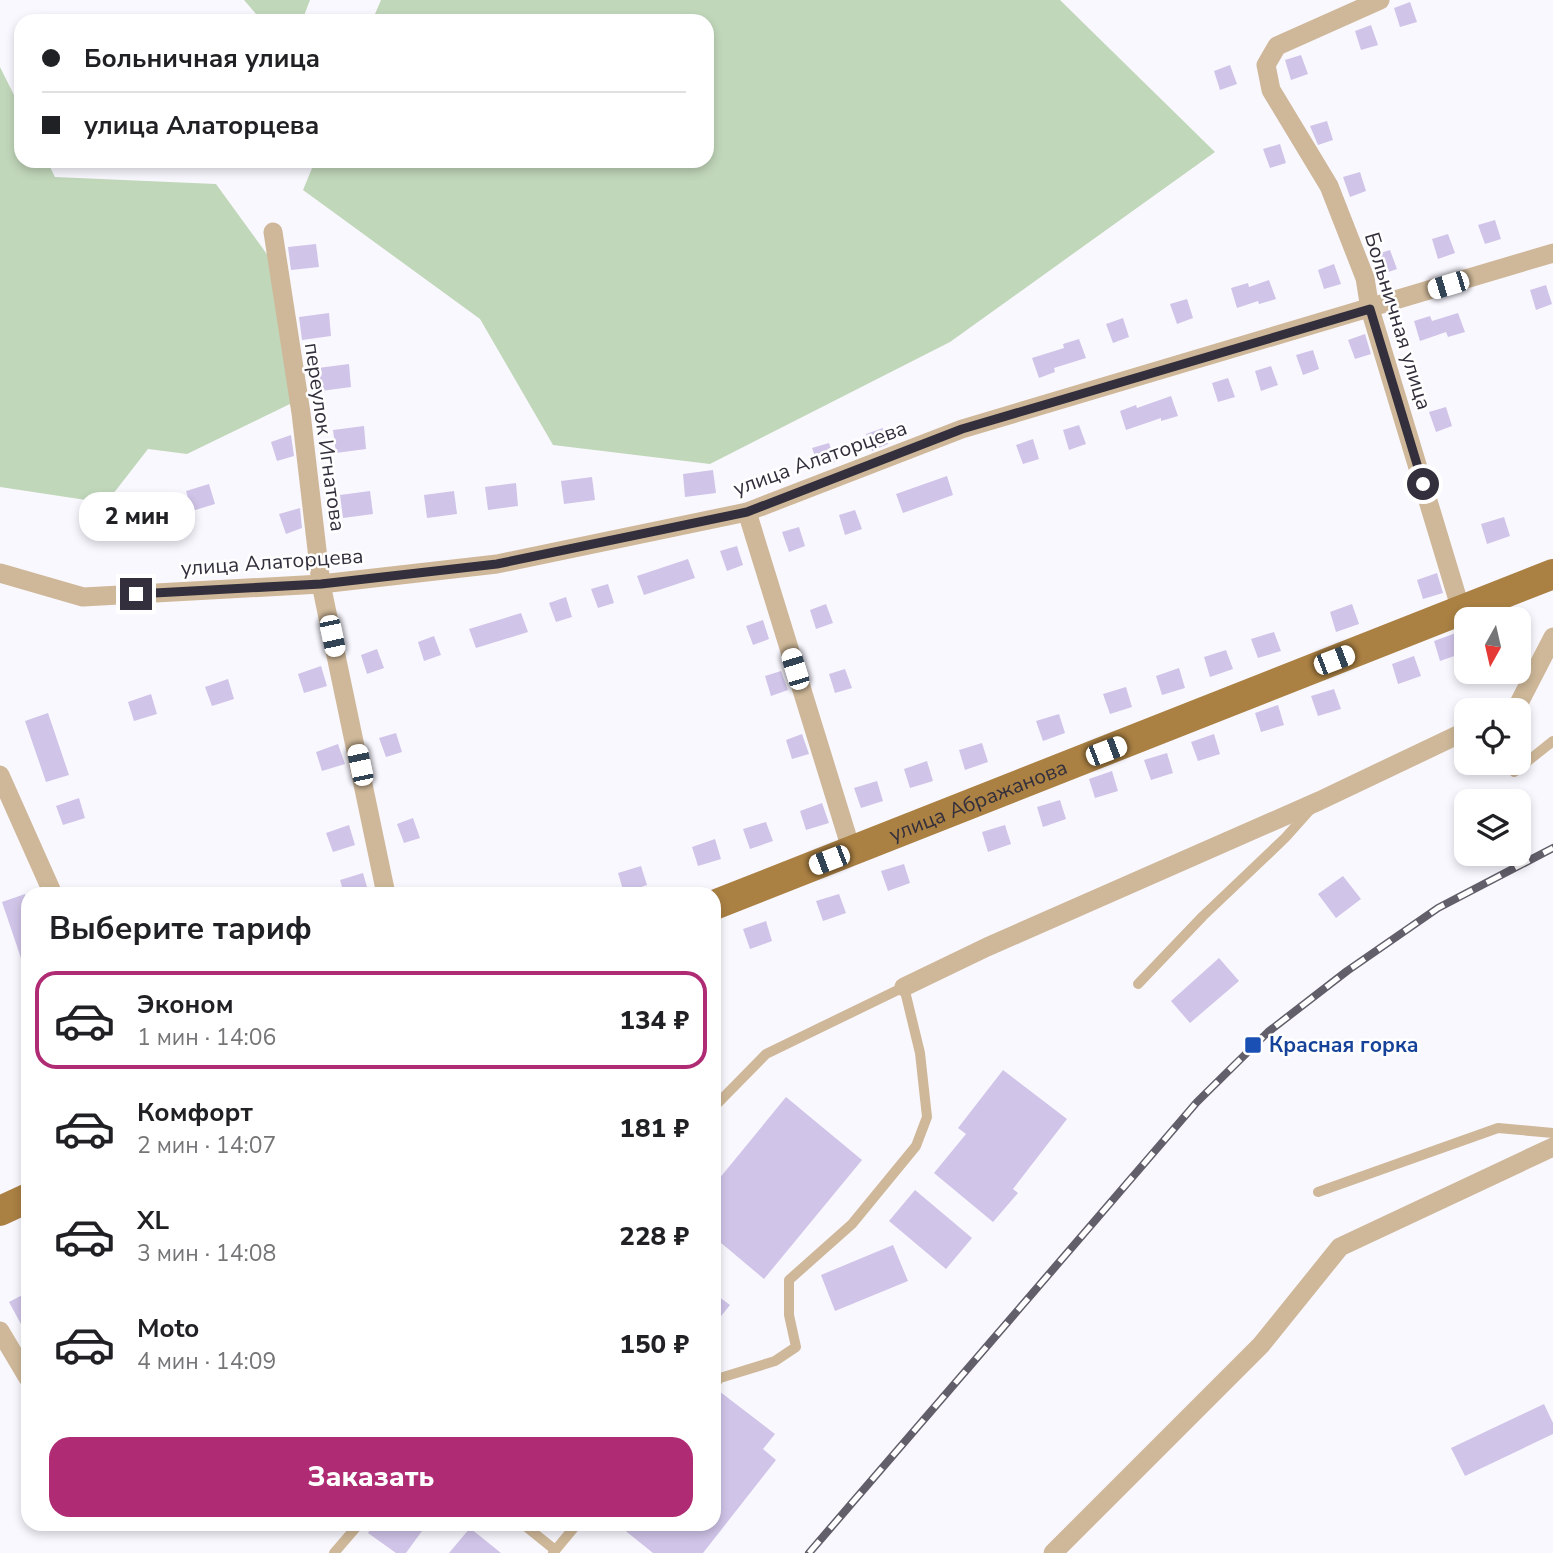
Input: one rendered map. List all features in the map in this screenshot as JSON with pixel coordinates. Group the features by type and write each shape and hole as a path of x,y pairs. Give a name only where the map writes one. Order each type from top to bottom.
{"main road":[{"name":"улица Абражанова","path":"1469,607 1553,574"},
{"name":"улица Абражанова","path":"721,902 1454,613"},
{"path":"0,1211 21,1201"}],"street":[{"name":"Больничная улица","path":"1380,0 1277,46 1266,65 1271,90 1329,186 1365,278 1370,309 1460,607"},
{"name":"переулок Игнатова","path":"273,232 301,413 321,584 385,887"},
{"name":"улица Алаторцева","path":"0,573 83,597 321,584 497,564 747,512 962,429 1553,253"},
{"path":"747,512 852,852"},
{"path":"1522,698 1553,637"},
{"path":"904,987 987,947 1319,801 1454,737"},
{"path":"0,775 50,887"},
{"path":"1053,1553 1261,1345 1340,1247 1553,1147"},
{"path":"0,1332 21,1366"}],"lane":[{"path":"1531,758 1553,741"},
{"path":"1138,984 1319,801"},
{"path":"721,1100 766,1054 904,987 920,1053 927,1117 916,1146 852,1224 789,1280 789,1315 796,1347 775,1361 721,1378"},
{"path":"1318,1192 1498,1128 1553,1133"},
{"path":"334,1553 353,1531"},
{"path":"531,1531 554,1552 571,1531"}],"green space":[{"path":"244,0 310,0 305,14 256,14"},
{"path":"381,0 1060,0 1215,152 950,342 710,464 553,445 480,319 303,190 312,168 714,168 714,14 375,14"},
{"path":"0,67 14,95 14,168 50,168 55,177 216,184 285,279 292,403 187,454 148,449 106,503 0,487"}],"building":[{"path":"1410,2 1417,22 1400,27 1394,8"},
{"path":"1371,25 1378,45 1361,50 1355,31"},
{"path":"1301,55 1308,74 1291,80 1285,60"},
{"path":"1230,65 1237,84 1220,90 1214,71"},
{"path":"1327,121 1333,140 1318,145 1310,126"},
{"path":"1280,144 1286,163 1270,168 1263,149"},
{"path":"1360,172 1366,191 1350,197 1343,177"},
{"path":"1495,220 1501,239 1485,244 1478,225"},
{"path":"1448,234 1455,253 1438,259 1432,239"},
{"path":"316,244 319,267 291,270 288,247"},
{"path":"1390,250 1397,269 1380,275 1374,255"},
{"path":"1334,264 1341,284 1324,289 1318,270"},
{"path":"1269,280 1276,299 1237,308 1231,288 1248,283 1249,287"},
{"path":"1546,285 1552,304 1536,310 1530,290"},
{"path":"1187,299 1193,318 1177,324 1170,304"},
{"path":"329,313 331,336 302,340 299,317"},
{"path":"1458,313 1465,332 1448,337 1446,332 1420,341 1414,321 1430,316 1432,321"},
{"path":"1123,318 1129,337 1113,343 1106,324"},
{"path":"1365,334 1371,354 1355,359 1348,340"},
{"path":"1079,339 1086,358 1054,368 1055,372 1039,378 1032,358 1064,348 1063,344"},
{"path":"1313,350 1319,369 1303,375 1296,355"},
{"path":"349,364 351,387 321,391 318,368"},
{"path":"1271,366 1278,385 1261,391 1255,371"},
{"path":"1228,378 1235,397 1218,402 1212,383"},
{"path":"1171,396 1178,416 1161,421 1161,418 1126,430 1120,411"},
{"path":"1446,407 1452,426 1436,432 1429,412"},
{"path":"1079,425 1086,444 1069,450 1063,430"},
{"path":"364,426 366,449 336,453 333,430"},
{"path":"883,428 888,444 872,451 866,434"},
{"path":"291,435 294,456 277,461 271,442"},
{"path":"1033,439 1039,459 1023,464 1016,445"},
{"path":"829,443 835,462 819,467 812,448"},
{"path":"713,470 716,493 685,497 683,474"},
{"path":"947,476 953,495 903,513 896,494"},
{"path":"592,477 595,500 564,504 561,481"},
{"path":"516,483 518,506 488,510 485,487"},
{"path":"209,484 215,504 192,511 186,491"},
{"path":"370,491 373,514 343,518 340,495"},
{"path":"454,491 457,514 427,518 424,495"},
{"path":"300,508 302,528 286,534 279,514"},
{"path":"855,510 862,529 845,535 839,515"},
{"path":"1504,517 1510,536 1487,544 1481,524"},
{"path":"799,527 805,546 789,552 782,532"},
{"path":"737,546 743,565 727,571 720,551"},
{"path":"688,559 695,578 644,595 637,576"},
{"path":"1437,573 1443,593 1423,599 1417,580"},
{"path":"608,584 614,603 598,608 591,589"},
{"path":"566,597 572,617 556,622 549,603"},
{"path":"826,604 833,623 816,629 810,610"},
{"path":"1352,604 1359,624 1336,632 1330,612"},
{"path":"521,613 528,632 476,648 469,629"},
{"path":"763,620 769,639 753,645 746,626"},
{"path":"1274,632 1281,651 1258,658 1251,639"},
{"path":"1454,634 1454,656 1440,661 1434,641"},
{"path":"434,636 441,655 424,661 418,642"},
{"path":"377,649 384,668 367,674 361,655"},
{"path":"1226,650 1233,669 1210,677 1204,657"},
{"path":"1414,656 1421,676 1398,684 1392,664"},
{"path":"321,666 327,686 304,693 298,674"},
{"path":"1179,668 1185,688 1162,695 1156,676"},
{"path":"845,669 852,688 835,693 829,674"},
{"path":"781,671 788,690 771,696 765,676"},
{"path":"228,679 234,699 212,706 205,687"},
{"path":"1126,687 1132,707 1110,714 1103,694"},
{"path":"1334,689 1341,709 1318,716 1311,696"},
{"path":"151,694 157,714 134,721 128,702"},
{"path":"1278,705 1284,725 1261,732 1255,713"},
{"path":"48,713 69,775 46,782 25,721"},
{"path":"1059,714 1065,733 1043,741 1036,721"},
{"path":"396,733 402,752 386,757 379,738"},
{"path":"802,734 809,754 792,759 786,740"},
{"path":"1214,734 1220,754 1198,761 1191,742"},
{"path":"982,743 988,762 965,770 959,750"},
{"path":"338,744 345,764 322,771 316,752"},
{"path":"1167,753 1173,773 1151,780 1144,760"},
{"path":"927,761 933,781 910,788 904,769"},
{"path":"1112,771 1118,791 1095,798 1089,779"},
{"path":"877,781 883,801 861,808 854,788"},
{"path":"79,798 85,818 63,825 56,806"},
{"path":"1060,800 1066,819 1043,827 1037,807"},
{"path":"822,803 829,823 806,830 800,811"},
{"path":"413,818 420,838 404,843 397,824"},
{"path":"766,822 773,841 750,849 743,829"},
{"path":"349,825 355,845 333,852 326,833"},
{"path":"1005,825 1011,844 988,852 982,832"},
{"path":"715,839 721,859 698,866 692,847"},
{"path":"904,864 910,883 888,891 881,871"},
{"path":"641,866 647,885 622,887 618,873"},
{"path":"363,873 367,887 342,887 340,880"},
{"path":"1343,876 1361,899 1336,918 1318,894"},
{"path":"839,894 846,913 823,921 816,901"},
{"path":"21,895 21,958 2,902"},
{"path":"766,921 772,941 750,949 743,929"},
{"path":"1219,958 1239,981 1190,1023 1171,1001"},
{"path":"1003,1070 1067,1119 1013,1189 1018,1193 993,1222 934,1173 966,1134 958,1128"},
{"path":"786,1097 862,1160 764,1279 721,1243 721,1176"},
{"path":"915,1190 972,1238 946,1269 889,1221"},
{"path":"893,1245 908,1281 835,1311 821,1275"},
{"path":"21,1296 21,1324 9,1302"},
{"path":"721,1298 730,1305 721,1316"},
{"path":"721,1393 775,1434 763,1449 776,1460 721,1530"},
{"path":"1544,1404 1553,1423 1553,1434 1465,1476 1451,1448"},
{"path":"422,1531 406,1553 396,1553 368,1533"},
{"path":"467,1531 474,1531 501,1553 449,1553"},
{"path":"626,1531 720,1531 703,1553 653,1553"}],"railway":[{"path":"809,1553 1197,1102 1268,1032 1347,971 1438,908 1553,848"}],"place":[{"name":"Красная горка","path":"1253,1045"}],"route":[{"path":"136,594 321,584 497,564 747,512 962,429 1370,309 1423,484"}]}
